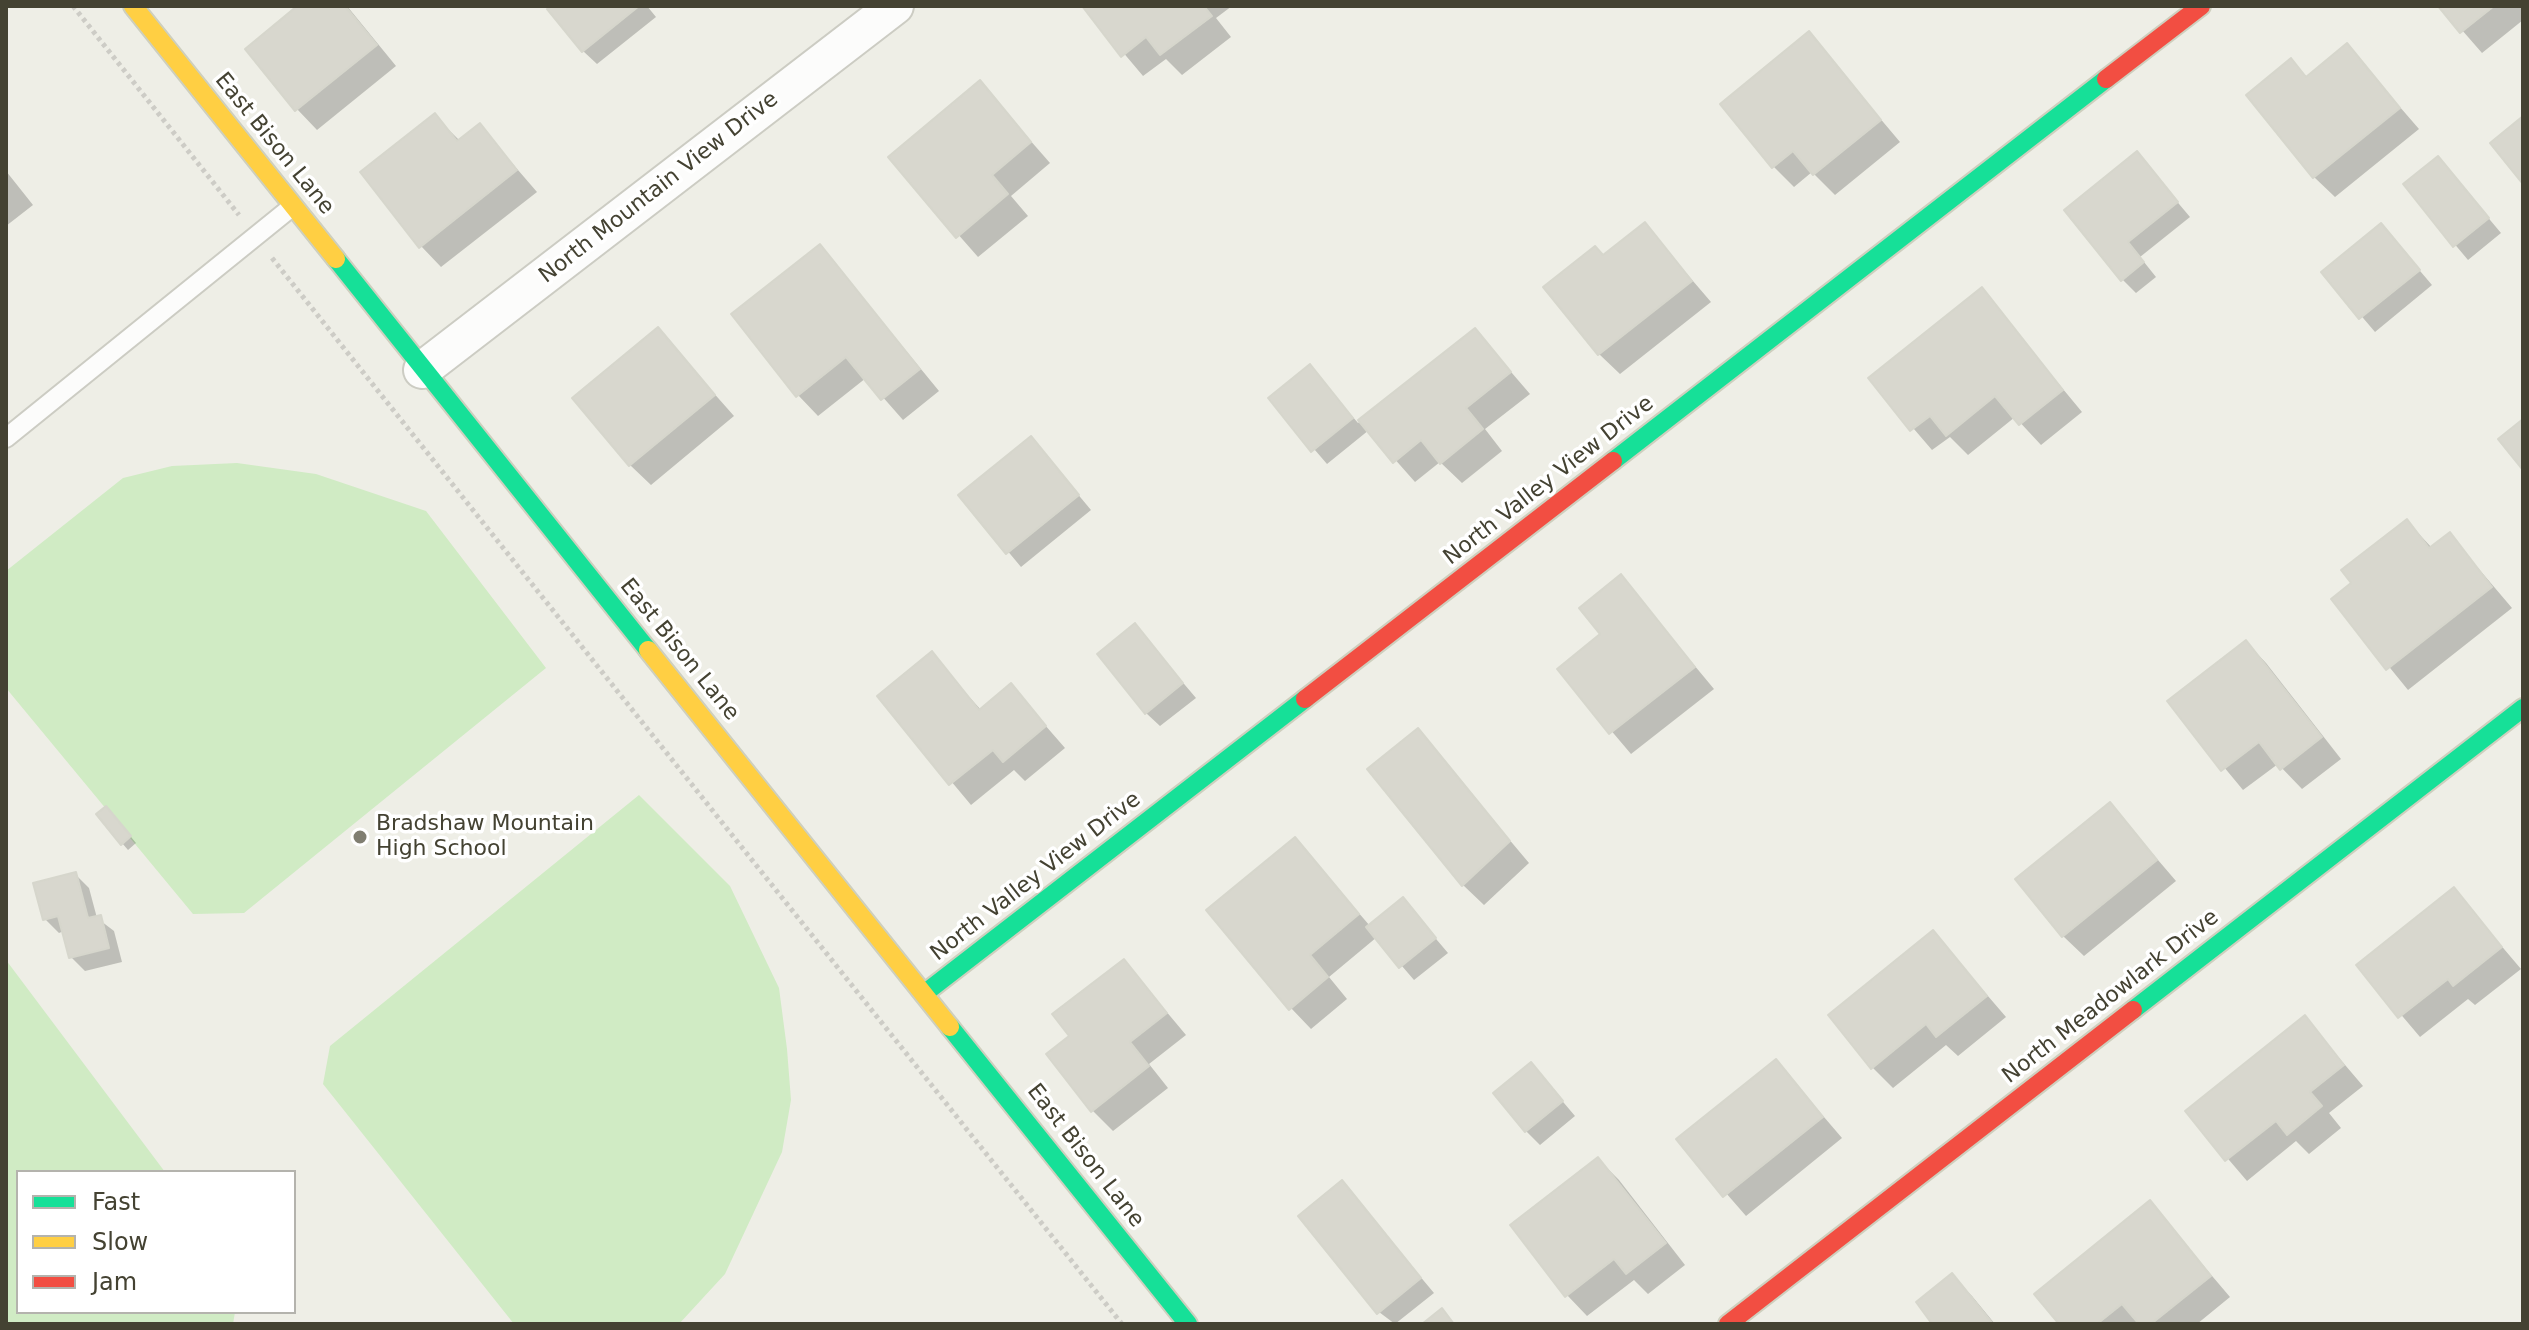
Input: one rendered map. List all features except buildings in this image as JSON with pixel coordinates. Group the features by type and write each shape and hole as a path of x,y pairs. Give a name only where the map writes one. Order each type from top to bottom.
{"street":[{"name":"East Bison Lane","path":"133,6 1188,1324"},
{"name":"North Mountain View Drive","path":"422,370 895,6"},
{"name":"North Valley View Drive","path":"925,993 2201,6"},
{"name":"North Meadowlark Drive","path":"1728,1324 2523,708"}],"lane":[{"path":"6,438 293,206"}],"path":[{"path":"73,6 249,228"},
{"path":"268,252 1122,1324"}],"green space":[{"path":"237,463 316,474 426,511 546,668 244,913 193,914 6,688 6,571 123,478 172,466"},
{"path":"639,795 730,886 779,988 791,1100 782,1152 725,1274 679,1324 514,1324 323,1084 330,1046"},
{"path":"6,960 164,1170 16,1170 16,1314 235,1314 233,1324 6,1324"}],"traffic: fast":[{"path":"1613,461 2106,79"},
{"path":"336,259 648,650"},
{"path":"925,993 1305,699"},
{"path":"2133,1010 2523,708"},
{"path":"950,1027 1188,1324"}],"traffic: slow":[{"path":"133,6 336,259"},
{"path":"648,650 950,1027"}],"traffic: jam":[{"path":"2106,79 2201,6"},
{"path":"1305,699 1613,461"},
{"path":"1728,1324 2133,1010"}],"place":[{"name":"Bradshaw Mountain High School","path":"360,837"}]}
